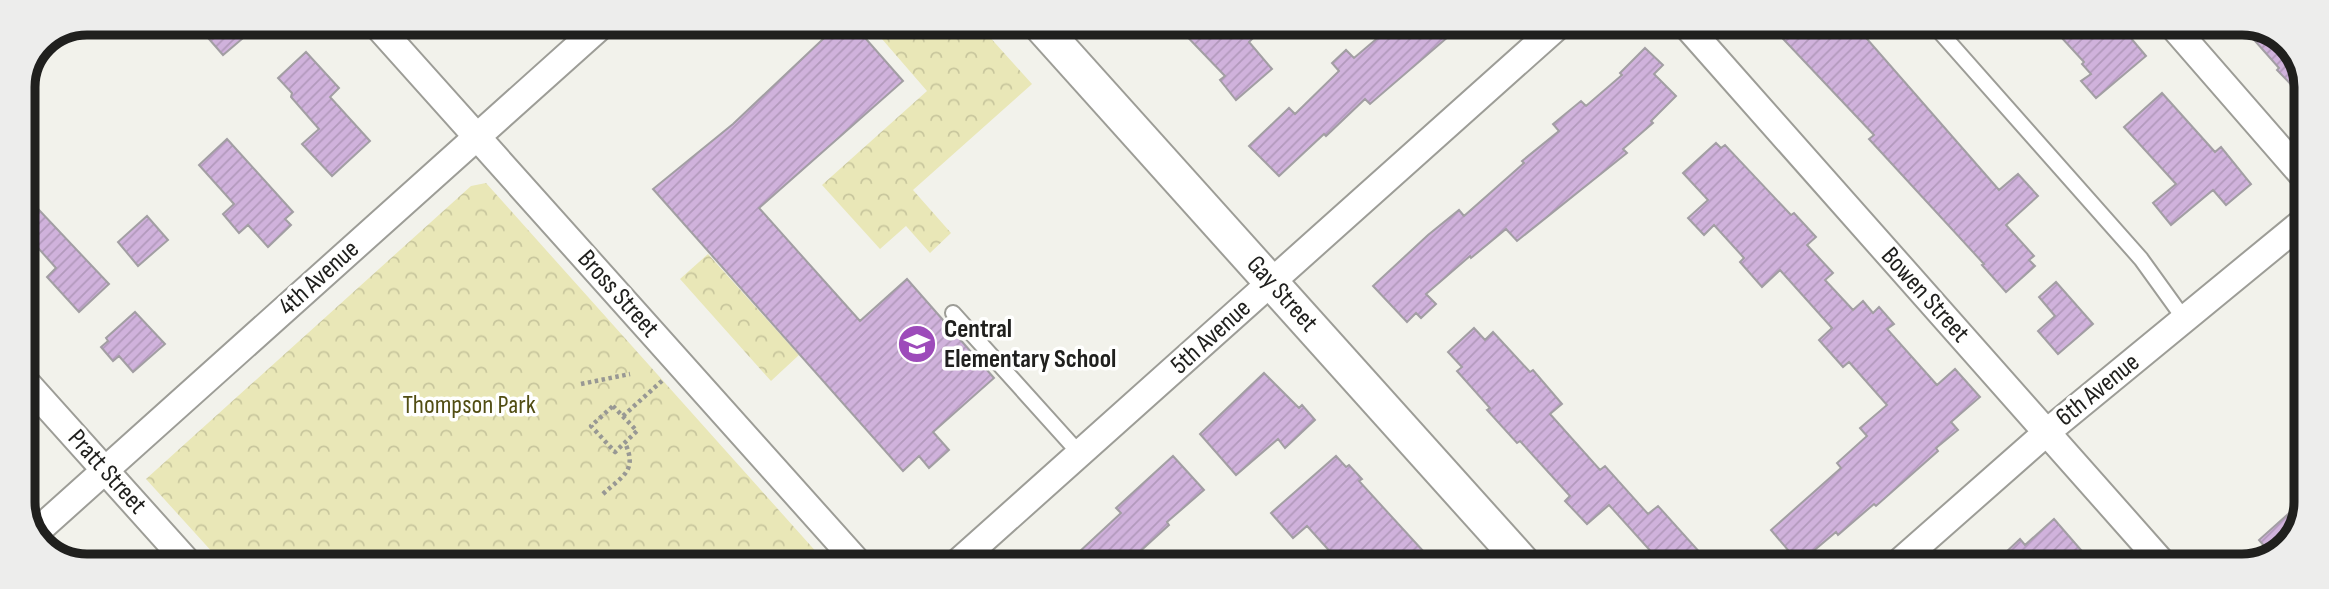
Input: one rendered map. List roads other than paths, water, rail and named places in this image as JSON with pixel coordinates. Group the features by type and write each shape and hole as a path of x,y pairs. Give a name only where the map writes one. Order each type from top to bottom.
{"street":[{"name":"Bross Street","path":"386,35 850,554"},
{"name":"4th Avenue","path":"42,527 591,35"},
{"name":"Gay Street","path":"1049,35 1515,554"},
{"name":"5th Avenue","path":"967,554 1548,35"},
{"name":"Bowen Street","path":"1695,35 2154,554"},
{"path":"2181,35 2294,165"},
{"name":"6th Avenue","path":"1909,554 2047,432 2294,228"},
{"name":"Pratt Street","path":"35,392 180,554"}],"lane":[{"path":"1943,35 2141,259 2185,320"},
{"path":"953,313 1080,454"}],"place":[{"name":"Central Elementary School","path":"917,344"}],"park label":[{"name":"Thompson Park","path":"469,405"}]}
